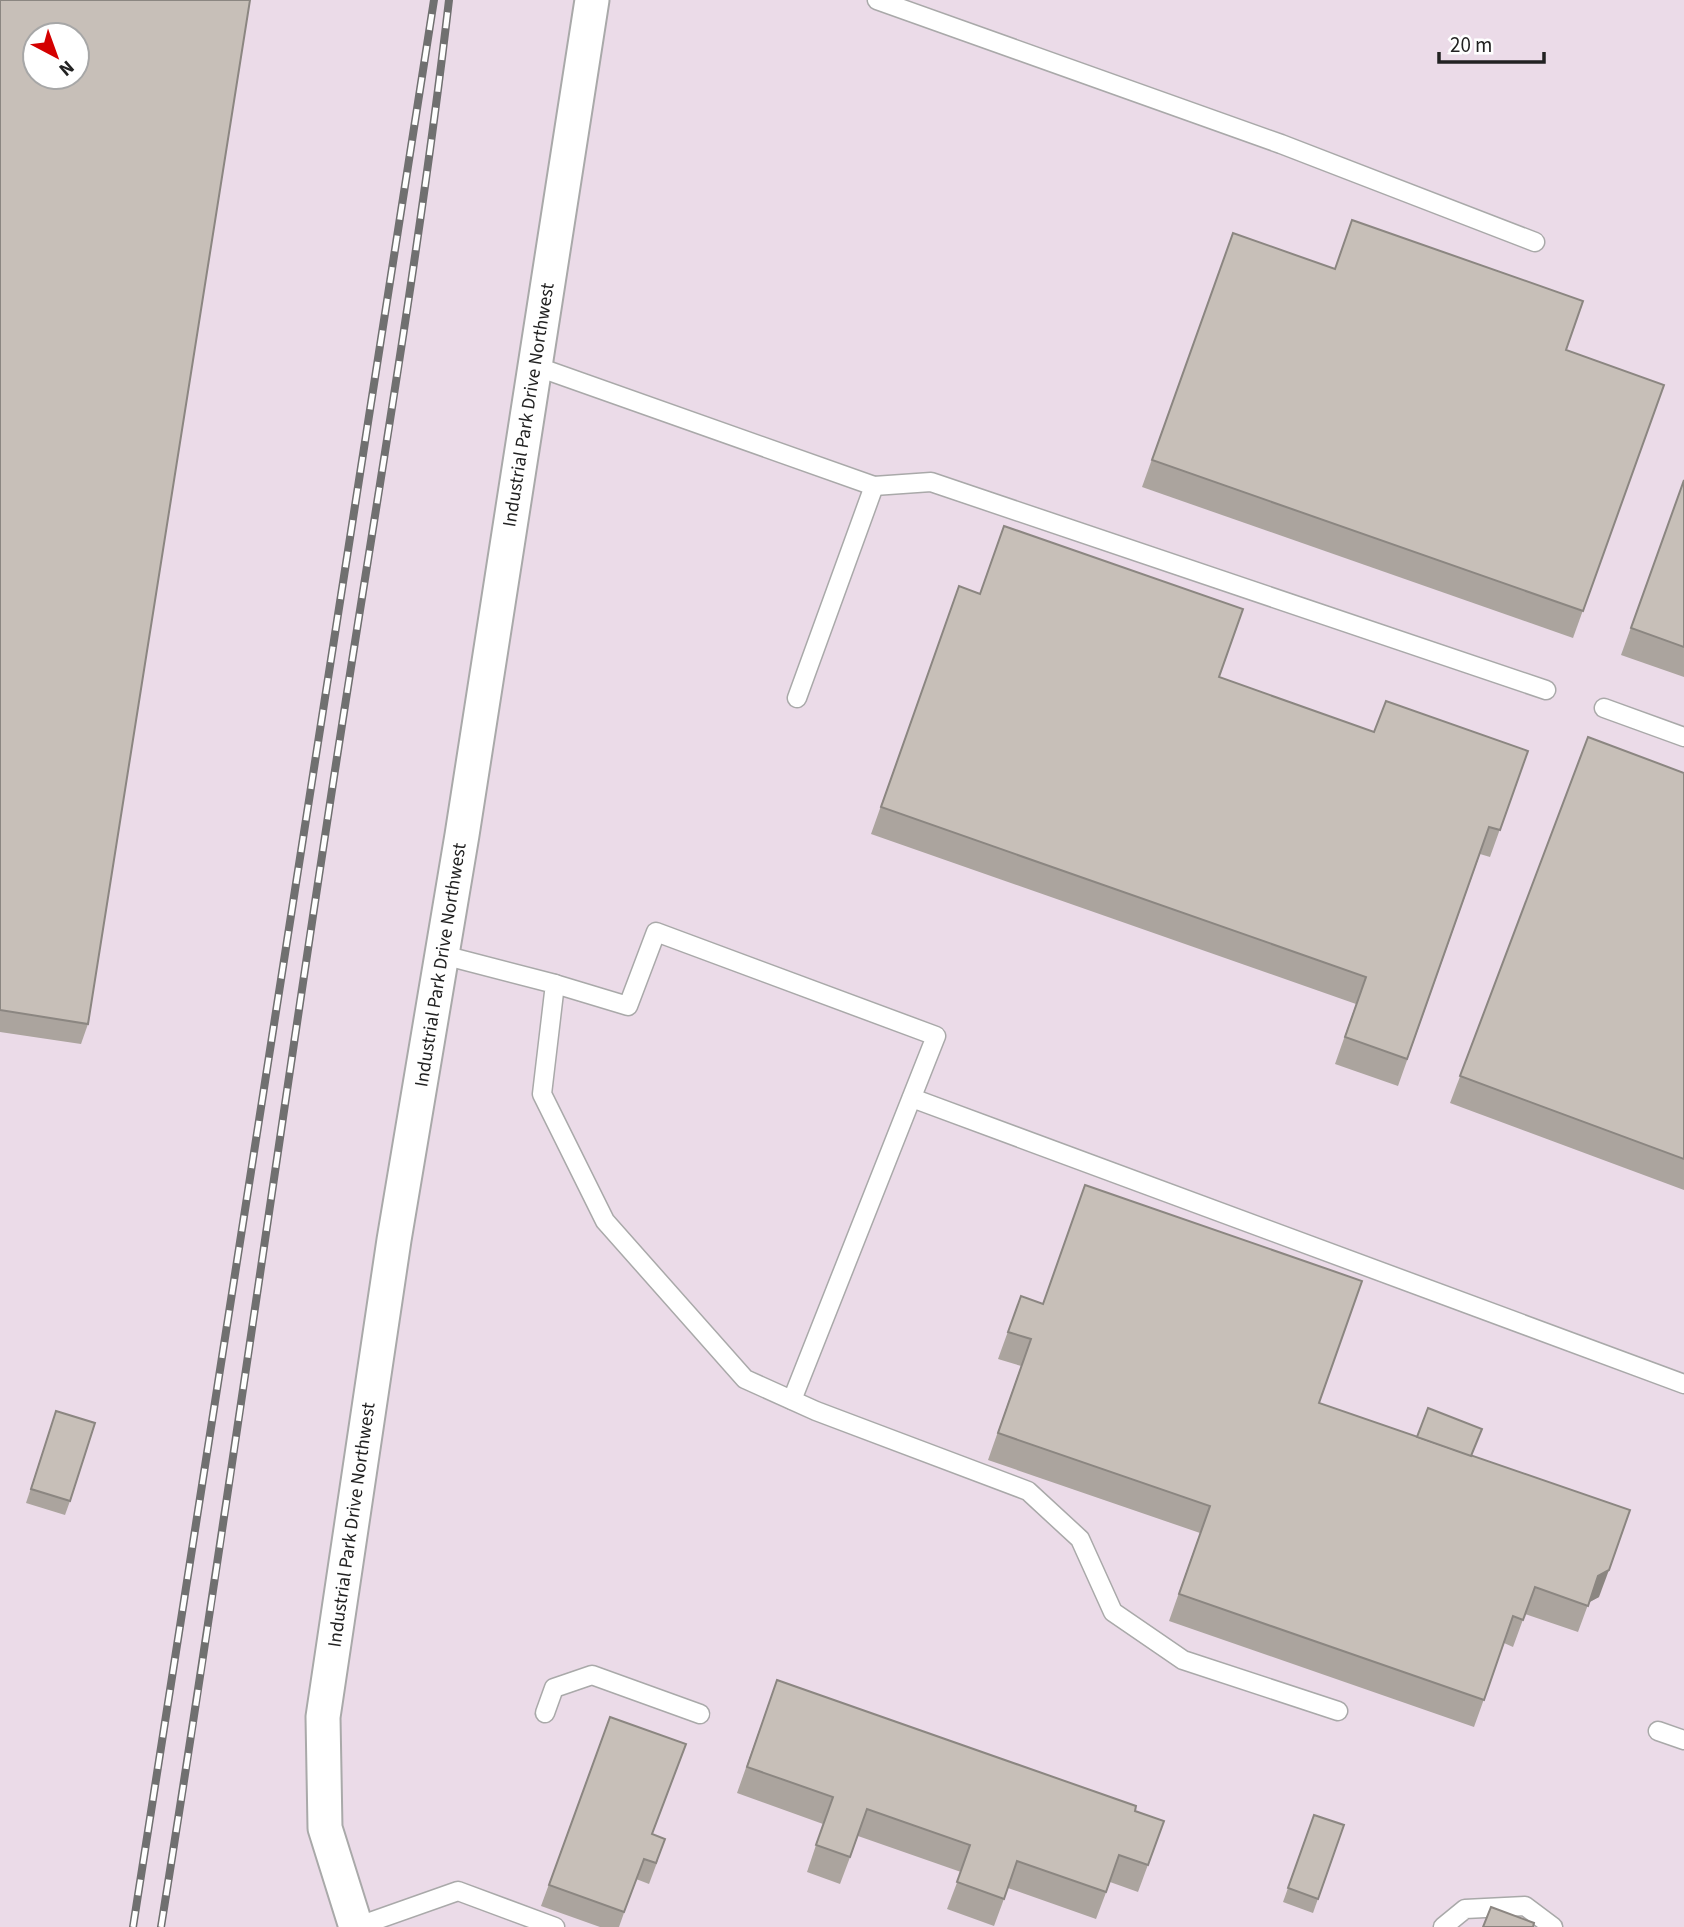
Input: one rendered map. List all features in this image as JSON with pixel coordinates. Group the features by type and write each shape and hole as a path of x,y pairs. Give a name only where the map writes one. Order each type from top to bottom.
{"street":[{"name":"Industrial Park Drive Northwest","path":"356,1927 325,1828 323,1717 394,1240 443,955 592,0"}],"lane":[{"path":"877,0 1281,145 1535,242"},
{"path":"535,366 874,486 931,482 1546,690"},
{"path":"797,698 874,486"},
{"path":"1604,708 1684,737"},
{"path":"443,955 628,1006 656,932 936,1037 792,1401"},
{"path":"555,984 542,1094 605,1221 745,1379 792,1401 1028,1491 1080,1539 1112,1612 1183,1660 1338,1711"},
{"path":"912,1098 1684,1384"},
{"path":"545,1713 554,1688 592,1675 700,1714"},
{"path":"1658,1731 1684,1740"},
{"path":"356,1927 458,1891 555,1927"},
{"path":"1443,1927 1465,1909 1525,1906 1553,1927"}],"shaded area":[{"path":"0,0 1684,0 1684,1927 0,1927"}],"building":[{"path":"0,0 250,0 88,1024 0,1010"},
{"path":"1352,220 1583,301 1566,350 1664,385 1583,611 1152,460 1233,233 1335,269"},
{"path":"1684,480 1684,647 1631,628"},
{"path":"1004,526 1243,609 1219,677 1374,732 1386,701 1528,751 1500,830 1489,827 1407,1059 1345,1037 1366,977 881,807 959,586 980,594"},
{"path":"1588,737 1684,773 1684,1159 1460,1076"},
{"path":"1085,1185 1362,1281 1319,1403 1630,1510 1609,1570 1598,1576 1588,1606 1535,1587 1523,1620 1513,1616 1484,1700 1179,1594 1210,1506 998,1433 1031,1339 1008,1332 1021,1296 1043,1304"},
{"path":"1428,1408 1482,1429 1471,1456 1417,1437"},
{"path":"56,1411 95,1423 70,1501 31,1489"},
{"path":"777,1680 1136,1806 1135,1811 1164,1821 1148,1865 1119,1855 1106,1892 1017,1861 1004,1899 957,1882 970,1845 867,1809 850,1857 816,1845 833,1797 747,1767"},
{"path":"610,1717 686,1744 652,1834 665,1839 656,1863 644,1859 624,1912 549,1885"},
{"path":"1314,1815 1344,1825 1318,1899 1288,1888"},
{"path":"1491,1907 1534,1923 1533,1927 1483,1927"}],"railway":[{"path":"133,1927 434,0"},
{"path":"161,1927 407,309 449,0"}]}
